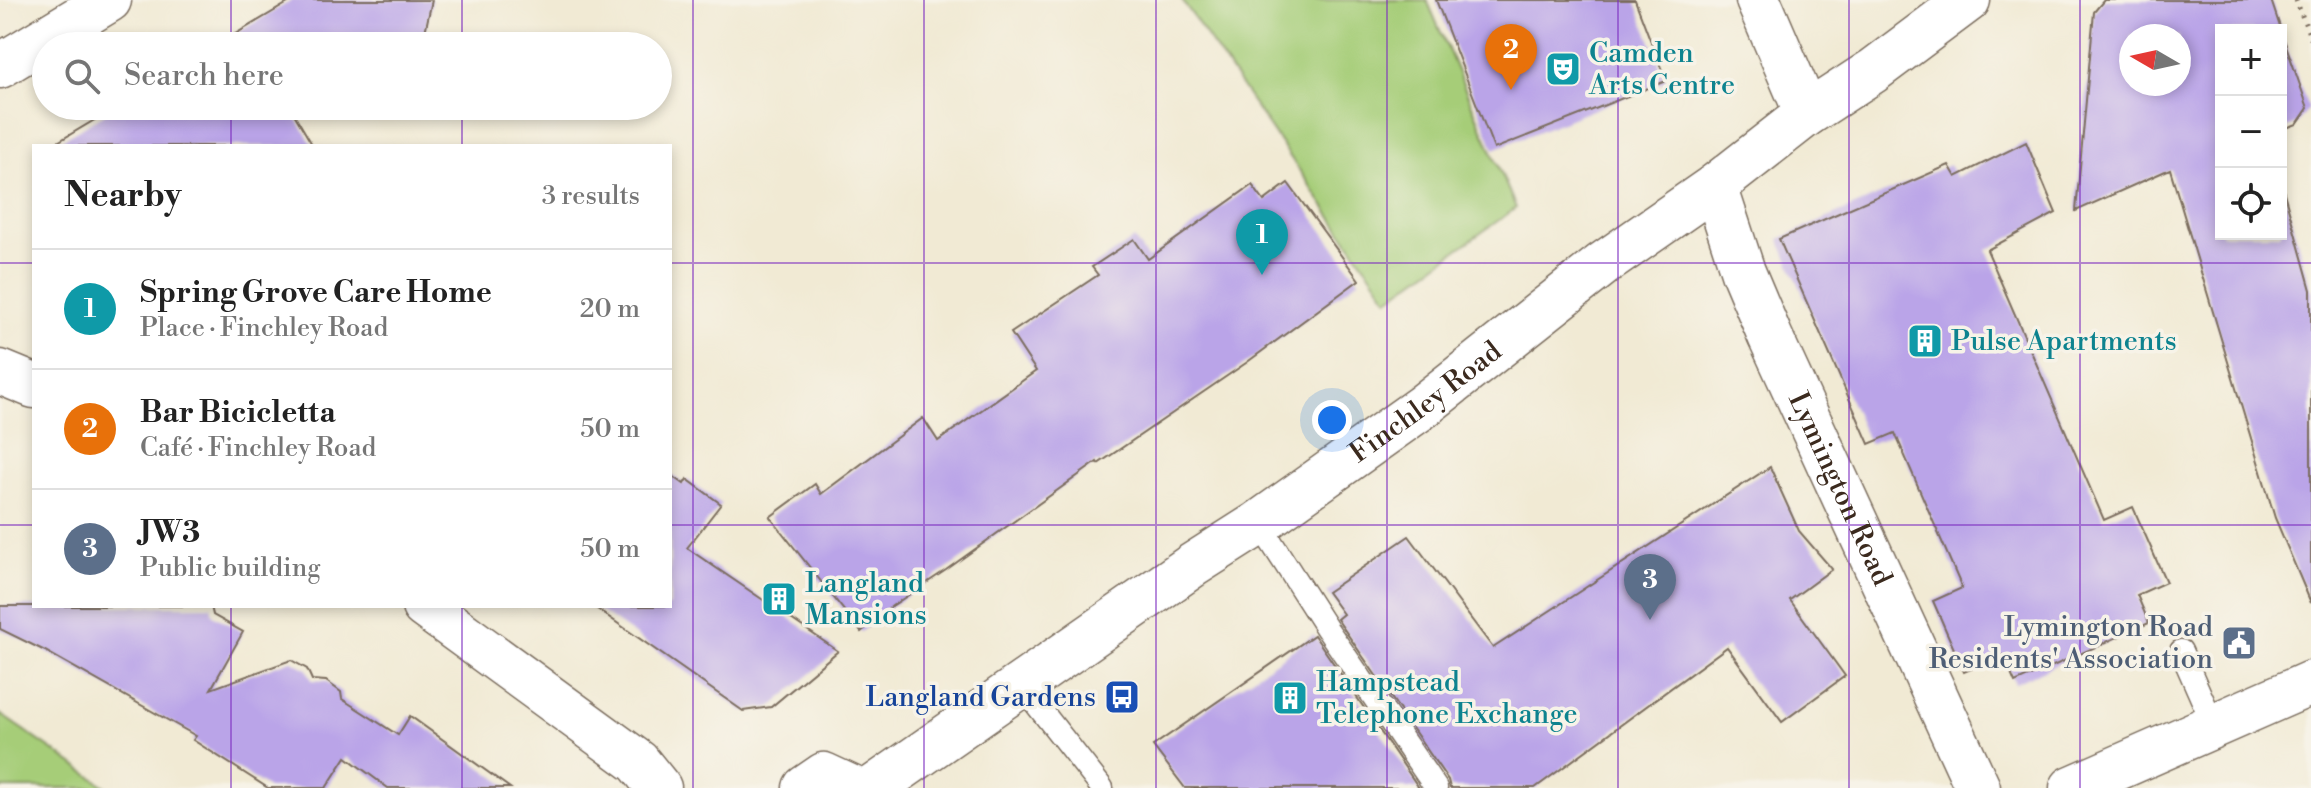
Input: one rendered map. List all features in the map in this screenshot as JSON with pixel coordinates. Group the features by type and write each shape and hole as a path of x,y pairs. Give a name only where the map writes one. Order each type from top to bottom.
{"main road":[{"path":"56,32 109,0"},
{"path":"1758,0 1807,114"},
{"name":"Finchley Road","path":"873,788 1422,407 1603,264 1715,186 1807,114 1873,71 1968,0"},
{"path":"0,66 32,47"},
{"name":"Lymington Road","path":"1715,186 1743,272 1770,336 1978,788"},
{"path":"0,372 32,385"},
{"path":"427,608 638,762 659,788"},
{"path":"2072,788 2311,683"},
{"path":"805,788 824,775 852,788"}],"lane":[{"path":"1259,523 1436,788"},
{"path":"2181,651 2214,726"},
{"path":"1022,686 1102,788"}],"path":[{"path":"2296,0 2311,39"}],"green space":[{"path":"1182,0 1427,0 1516,208 1388,299"},
{"path":"0,714 108,788 0,788"}],"building":[{"path":"293,0 432,0 425,32 239,32"},
{"name":"Camden Arts Centre","path":"1436,0 1635,0 1666,81 1494,149"},
{"path":"2104,0 2271,0 2279,24 2215,24 2215,240 2287,240 2287,204 2311,290 2311,603 2275,518 2170,169 2076,211 2094,12"},
{"path":"2287,48 2308,108 2297,124 2287,128"},
{"path":"95,120 298,120 312,144 54,144"},
{"name":"Pulse Apartments","path":"2026,142 2056,213 1987,250 2104,520 2133,507 2166,582 2137,595 2149,623 2015,683 2003,655 1964,672 1933,601 1962,588 1895,433 1869,444 1779,239 1949,165 1956,177"},
{"path":"1288,183 1359,280 1246,363 1097,462 892,606 861,632 770,517 815,484 821,494 923,418 938,441 1036,371 1011,333 1098,275 1092,267 1134,239 1148,259 1252,185 1264,201"},
{"path":"1770,467 1799,531 1832,569 1790,600 1845,676 1782,722 1727,647 1535,788 1450,788 1448,780 1337,619 1343,614 1327,592 1409,536 1493,648"},
{"name":"Langland Mansions","path":"672,475 684,484 687,479 721,504 687,548 838,651 771,707 743,711 596,608 672,608"},
{"path":"0,606 211,608 213,615 243,632 211,689 291,660 307,669 312,680 326,681 341,692 342,699 398,735 410,716 510,788 388,788 346,757 326,788 268,788 193,740 196,736 0,629"},
{"name":"Hampstead Telephone Exchange","path":"1314,635 1419,788 1185,788 1153,746"}],"place":[{"name":"Camden Arts Centre","path":"1563,69"},
{"name":"Bar Bicicletta","path":"1511,90"},
{"name":"Spring Grove Care Home","path":"1262,275"},
{"name":"Pulse Apartments","path":"1925,341"},
{"name":"Langland Mansions","path":"779,599"},
{"name":"JW3","path":"1650,620"},
{"name":"Lymington Road Residents' Association","path":"2239,643"},
{"name":"Langland Gardens","path":"1122,697"},
{"name":"Hampstead Telephone Exchange","path":"1290,698"}]}
